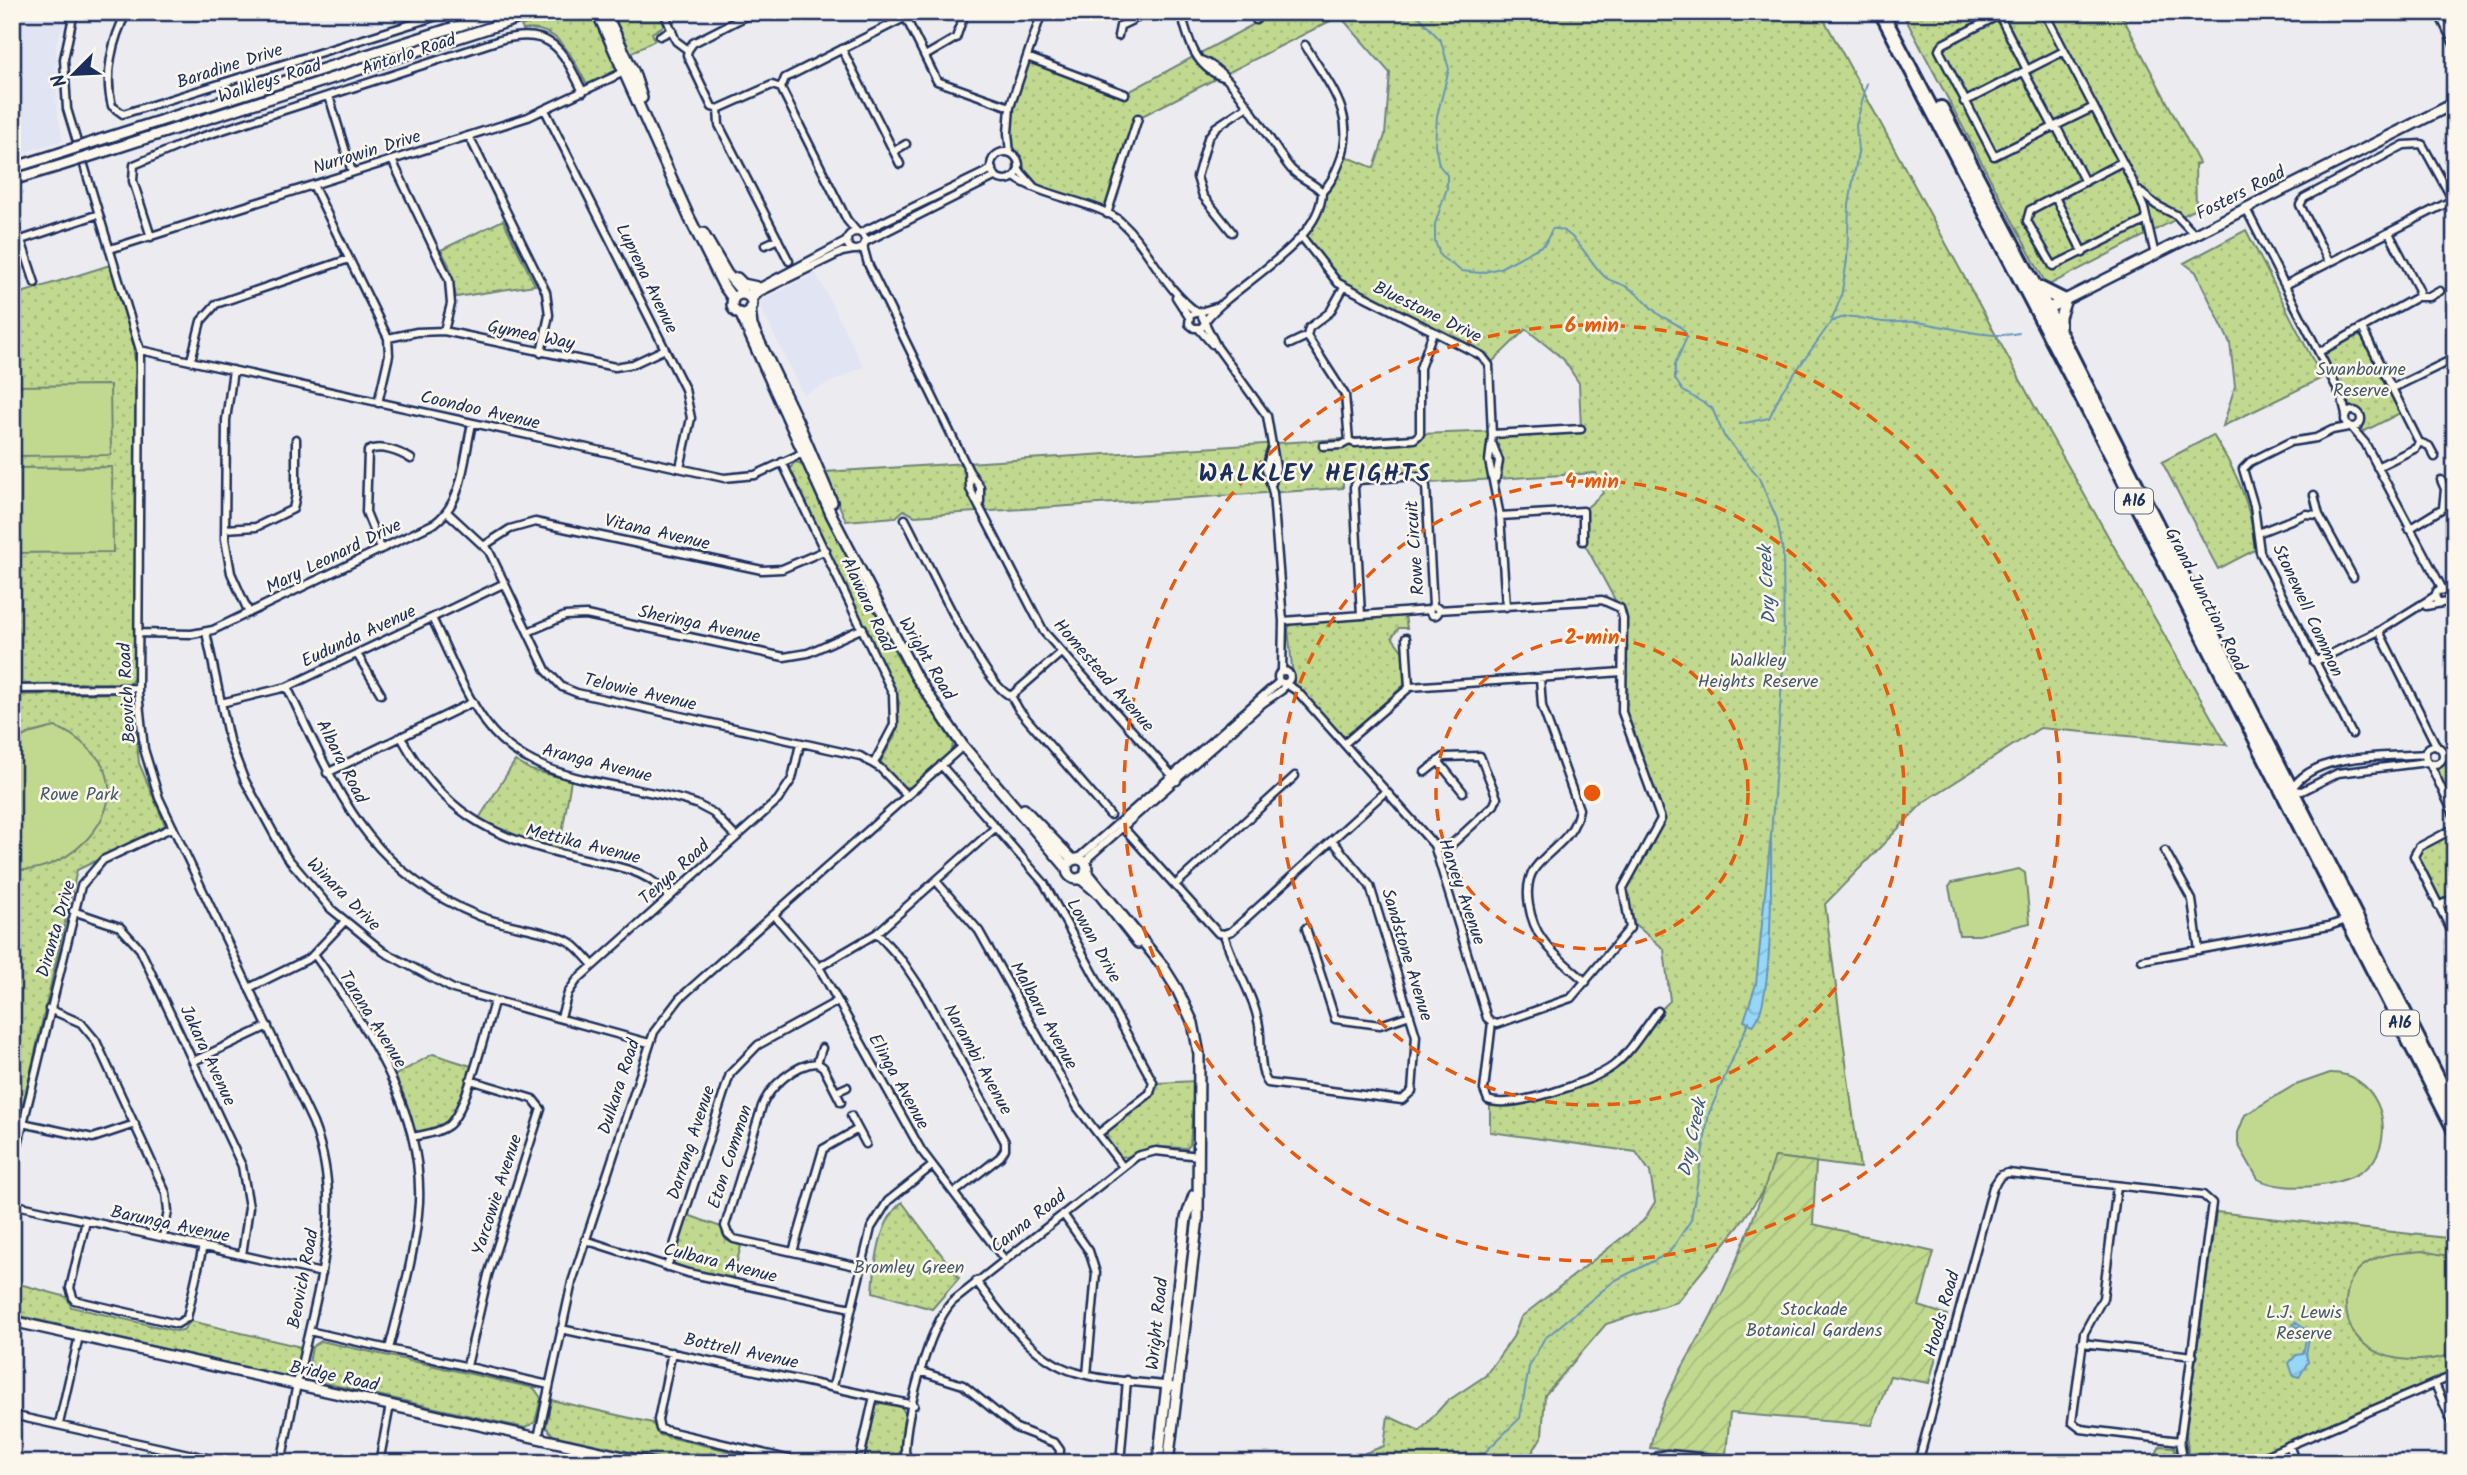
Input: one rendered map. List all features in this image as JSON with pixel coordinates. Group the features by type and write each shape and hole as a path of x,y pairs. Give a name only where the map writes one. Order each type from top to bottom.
{"highway":[{"name":"Grand Junction Road","path":"1881,12 2042,311 2351,918 2454,1127"},
{"name":"Grand Junction Road","path":"1890,12 2035,286 2042,311 2061,336 2287,792"},
{"path":"2035,286 2064,299"},
{"name":"Grand Junction Road","path":"2351,918 2455,1112"}],"main road":[{"name":"Walkleys Road","path":"12,168 502,12"},
{"name":"Walkleys Road","path":"12,180 538,12"},
{"name":"Wright Road","path":"597,12 688,212 723,285 733,299 732,306 746,302"},
{"name":"Wright Road","path":"606,12 637,79 648,127"},
{"name":"Fosters Road","path":"2042,311 2452,103"},
{"name":"Wright Road","path":"688,212 746,302 839,527 902,654 928,697 964,746 1072,863"},
{"path":"710,244 738,280 757,287"},
{"path":"733,299 746,302"},
{"path":"2061,336 2060,317 2064,299"},
{"path":"1072,863 1084,872 1070,876 1072,863"},
{"name":"Wright Road","path":"1084,872 1118,922 1165,972 1186,1006 1198,1045 1201,1075 1196,1190 1198,1218 1168,1463"},
{"name":"Wright Road","path":"1158,1463 1186,1218 1196,1190"},
{"name":"Bridge Road","path":"12,1321 650,1463"}],"street":[{"name":"Beovich Road","path":"74,12 64,58 66,100 140,350 138,688 141,734 148,765 173,827 313,1123 326,1163 330,1219 322,1273 281,1463"},
{"name":"Baradine Drive","path":"127,12 115,42 110,72 113,106 123,114 450,12"},
{"path":"664,12 676,41 688,50"},
{"path":"754,12 692,43 687,55 712,107 718,109 772,85 781,88 847,220 848,239"},
{"path":"925,56 956,38 965,12"},
{"path":"1010,153 1010,107 1042,12"},
{"path":"1118,36 1120,26 1149,12"},
{"path":"1181,12 1187,34 1200,60 1211,64 1224,78 1291,169 1322,192"},
{"path":"2044,12 2140,193 2176,215 2195,235"},
{"path":"2438,12 2455,46"},
{"path":"2085,182 2055,127 2025,71 2002,14 1943,44 1939,50 1994,156 2055,127 2094,107"},
{"path":"781,88 785,78 904,15 937,81 1010,107"},
{"path":"660,36 672,30"},
{"name":"Antarlo Road","path":"151,237 131,175 137,162 204,136 503,39 526,35 541,37 556,46 583,92"},
{"path":"1199,329 1216,307 1255,279 1301,236 1322,202 1322,192 1331,183 1346,146 1342,107 1305,45"},
{"path":"842,49 900,164"},
{"path":"1964,102 2064,51"},
{"path":"1027,57 1125,94"},
{"name":"Nurrowin Drive","path":"110,250 545,110 626,71"},
{"path":"329,96 352,172"},
{"path":"1232,232 1203,196 1197,177 1209,138 1216,127 1246,107"},
{"path":"718,109 719,125 789,261"},
{"name":"Luprena Avenue","path":"545,110 685,389 691,410 680,468"},
{"path":"1107,214 1138,118"},
{"path":"1002,153 1008,133"},
{"path":"469,136 546,292 549,315 541,353"},
{"path":"2285,285 2454,202 2427,151 2416,142 2404,145 2304,198 2300,205 2302,211 2329,262"},
{"path":"894,151 906,144"},
{"path":"1019,170 1014,177 1003,180 996,176 992,169 994,158 1002,153 1010,153 1018,160 1019,170 1038,190"},
{"path":"392,160 449,280 451,304 444,331"},
{"path":"2122,162 2030,210 2026,215 2032,231 2053,266 2147,220"},
{"path":"746,302 757,287 858,233 992,169"},
{"path":"746,302 760,292 842,251 854,250 996,176"},
{"path":"1014,177 1038,190 1107,214 1121,222 1171,289 1189,317 1190,325 1199,329 1206,340 1217,347"},
{"path":"2132,180 2147,220 2155,255"},
{"path":"313,185 388,338 389,355 378,402"},
{"path":"2055,197 2084,253"},
{"path":"2246,209 2342,398 2347,415 2365,443 2454,616"},
{"path":"12,243 99,214"},
{"name":"Homestead Avenue","path":"847,220 864,244 867,264"},
{"path":"2389,233 2418,290 2417,297"},
{"name":"Bluestone Drive","path":"1301,236 1338,283 1345,288 1482,356 1489,365 1492,437 1489,461 1500,516 1506,607"},
{"path":"765,245 778,239"},
{"name":"Homestead Avenue","path":"848,239 867,264 979,487 981,507 1040,625 1175,778"},
{"path":"21,240 35,283"},
{"path":"191,360 201,321 216,304 349,259"},
{"path":"1290,344 1307,335 1309,328 1330,312 1345,288"},
{"path":"1171,289 1199,312 1217,347 1266,413 1276,468 1272,485 1283,621 1282,671 1286,680"},
{"path":"2319,352 2363,330 2417,297 2428,297 2440,291"},
{"path":"1189,317 1216,307"},
{"path":"2363,330 2419,442 2429,446 2435,457"},
{"name":"Gymea Way","path":"388,338 417,332 444,331 615,367 633,364 665,349"},
{"path":"1323,446 1342,445 1349,441 1359,443 1414,439 1420,434 1420,368 1433,332"},
{"path":"1307,335 1345,395 1349,441"},
{"name":"Coondoo Avenue","path":"140,350 472,424 737,478 760,473 807,451"},
{"path":"2393,388 2455,358"},
{"path":"233,370 226,420 225,529 229,565 249,613"},
{"path":"2347,415 2361,416 2353,426"},
{"name":"Stonewell Common","path":"2332,430 2347,415"},
{"path":"447,512 457,494 472,424"},
{"name":"Stonewell Common","path":"2352,734 2260,552 2244,477 2246,464 2290,442 2316,438 2332,430 2353,426"},
{"path":"1492,437 1581,429"},
{"path":"225,529 256,527 293,509 296,495 296,439"},
{"path":"2377,467 2416,447 2419,442"},
{"path":"382,549 366,512 368,451 375,447 398,452 411,459"},
{"name":"Alawara Road","path":"782,462 863,628 896,704 894,725 874,763"},
{"name":"Rowe Circuit","path":"1361,615 1353,487 1359,480 1415,476 1426,486 1434,609"},
{"path":"2409,528 2444,508 2445,489 2441,480"},
{"path":"2314,495 2319,515 2353,577"},
{"path":"1500,516 1583,511 1583,541"},
{"name":"Mary Leonard Drive","path":"139,633 206,632 430,526 447,512"},
{"name":"Telowie Avenue","path":"447,512 485,545 549,674 568,690 860,756 874,763 906,796"},
{"path":"2258,533 2275,529 2306,514 2319,515"},
{"path":"905,519 977,657 1002,693 1011,696 1019,710 1110,815"},
{"name":"Vitana Avenue","path":"485,545 510,529 536,522 762,570 782,569 826,550"},
{"name":"Eudunda Avenue","path":"221,703 287,687 505,583"},
{"path":"2314,662 2445,595"},
{"path":"1283,621 1602,600 1620,608 1623,619 1622,712 1661,822 1623,888 1630,928 1586,982 1562,1003 1497,1024 1492,1022 1484,1090 1488,1100 1496,1103 1547,1094 1578,1084 1611,1067 1658,1011"},
{"name":"Sheringa Avenue","path":"528,632 568,615 586,615 784,657 808,653 863,628"},
{"name":"Aranga Avenue","path":"432,618 473,702 497,737 531,762 554,771 696,804 713,813 736,837"},
{"path":"2379,631 2440,754 2438,780"},
{"name":"Winara Drive","path":"206,632 232,750 270,831 302,877 345,921 373,945 453,989 649,1042"},
{"path":"1406,638 1409,687"},
{"name":"Harvey Avenue","path":"1284,644 1286,680 1435,848 1487,1018 1492,1022"},
{"path":"1011,696 1062,652"},
{"path":"357,654 381,694"},
{"path":"1282,671 1278,675 1286,680"},
{"path":"1344,744 1409,687 1622,672"},
{"path":"1540,678 1542,706 1579,809 1577,824 1570,835 1534,869 1528,884 1528,901 1541,938 1586,982"},
{"path":"1084,872 1089,857 1286,680"},
{"name":"Albara Road","path":"287,687 327,773 363,831 391,860 418,882 482,917 566,940 593,965"},
{"path":"12,689 138,688"},
{"path":"327,773 473,702"},
{"path":"2429,732 2427,757 2455,817"},
{"name":"Mettika Avenue","path":"401,737 433,786 481,825 530,847 642,873 669,897"},
{"name":"Tenya Road","path":"561,1017 570,989 593,965 786,790 800,744"},
{"name":"Dulkara Road","path":"538,1438 561,1329 585,1240 649,1042 674,1005 964,746"},
{"path":"2287,792 2302,791 2338,773 2455,750"},
{"path":"2287,792 2298,779 2330,763 2440,754"},
{"path":"1425,772 1444,757 1480,756 1497,798 1494,805 1452,844 1435,848"},
{"path":"1438,761 1463,792"},
{"name":"Lowan Drive","path":"941,765 1049,890 1154,1084 1150,1093 1098,1134"},
{"path":"1175,885 1295,776"},
{"path":"1122,826 1218,933 1224,934 1232,931 1386,790"},
{"path":"1093,810 1100,803"},
{"path":"1072,863 1122,826"},
{"name":"Diranta Drive","path":"12,1169 73,911 84,880 99,863 173,827"},
{"path":"818,967 877,933 996,827"},
{"path":"2455,828 2419,847 2414,856 2455,938"},
{"name":"Sandstone Avenue","path":"1224,934 1252,996 1262,1043 1263,1078 1268,1083 1402,1100 1412,1091 1416,1036 1370,886 1332,840"},
{"path":"2165,851 2192,900 2199,950"},
{"name":"Malbaru Avenue","path":"936,881 985,940 1067,1090 1123,1167"},
{"path":"2438,906 2455,898"},
{"name":"Jakara Avenue","path":"73,911 120,927 135,940 244,1172 249,1207 242,1255"},
{"name":"Elinga Avenue","path":"774,915 818,967 905,1124 932,1166 1004,1259"},
{"path":"2142,960 2351,918"},
{"path":"249,988 314,954 345,921"},
{"path":"1306,928 1335,1019 1380,1025 1410,1015"},
{"name":"Narambi Avenue","path":"877,933 903,962 924,993 1005,1142 1005,1149 1000,1157 954,1193"},
{"name":"Tarana Avenue","path":"314,954 389,1072 413,1137 418,1173 418,1214 389,1349"},
{"name":"Darrang Avenue","path":"667,1267 730,1074 758,1045 838,1001"},
{"path":"413,1137 439,1130 452,1122 470,1080 494,1002"},
{"path":"49,1009 74,1019 92,1035 166,1192 168,1212 163,1237"},
{"path":"194,1061 268,1026"},
{"path":"822,1048 817,1063 823,1067 841,1102"},
{"name":"Eton Common","path":"817,1063 783,1079 767,1096 725,1224 731,1238 860,1267"},
{"name":"Yarcowie Avenue","path":"467,1366 488,1275 541,1109 533,1099 470,1080"},
{"path":"836,1092 847,1087"},
{"path":"851,1116 866,1144"},
{"path":"22,1123 93,1138 135,1124"},
{"path":"793,1252 823,1149 858,1129"},
{"name":"Canna Road","path":"916,1463 905,1455 922,1372 932,1333 940,1316 976,1281 1137,1156 1151,1151 1199,1156"},
{"path":"833,1386 869,1233 880,1210 932,1166"},
{"name":"Hoods Road","path":"1918,1463 1993,1188 2001,1175 2117,1186"},
{"path":"2180,1441 2075,1427 2073,1422 2082,1343 2087,1326 2104,1298 2117,1186 2203,1195 2212,1203 2180,1441 2184,1463"},
{"name":"Barunga Avenue","path":"12,1204 322,1273"},
{"path":"1063,1214 1089,1251 1096,1273 1087,1375"},
{"path":"86,1221 70,1288 74,1300 177,1324 187,1318 203,1246"},
{"name":"Culbara Avenue","path":"585,1240 667,1267 851,1308"},
{"path":"976,1281 1042,1355 1067,1369 1087,1375 1178,1387"},
{"name":"Bottrell Avenue","path":"561,1329 914,1405"},
{"path":"309,1331 549,1385"},
{"path":"59,1424 79,1336"},
{"path":"2082,1343 2193,1356"},
{"path":"672,1352 658,1420 660,1429 805,1463"},
{"path":"922,1372 963,1385 1016,1428 1055,1443 1060,1450 1059,1463"},
{"path":"2248,1463 2455,1375"},
{"path":"1120,1463 1128,1380"},
{"path":"2435,1384 2455,1429"},
{"path":"859,1463 874,1396"},
{"path":"379,1463 390,1405"},
{"path":"12,1415 229,1463"},
{"path":"2289,1445 2296,1463"},
{"path":"571,1463 575,1446"},
{"path":"1656,1460 1668,1454 1758,1463"}],"shaded area":[{"path":"12,12 70,12 56,42 57,109 63,141 12,156"},
{"path":"816,273 864,367 803,395 758,302"}],"green space":[{"path":"559,12 591,14 619,69 587,85 563,45 546,32 523,30 521,26"},
{"path":"612,12 659,12 665,25 652,33 655,40 631,53"},
{"name":"Walkley Heights Reserve","path":"1276,12 1820,12 2047,429 2227,745 2040,728 1924,802 1825,904 1860,1168 1775,1157 1766,1186 1739,1226 1677,1302 1606,1324 1545,1395 1542,1436 1526,1463 1371,1463 1365,1453 1384,1446 1388,1416 1420,1431 1446,1402 1485,1376 1513,1337 1521,1317 1643,1221 1655,1202 1650,1172 1636,1152 1490,1132 1490,1101 1542,1094 1592,1077 1628,1052 1670,1001 1664,949 1631,921 1623,891 1660,822 1622,712 1621,611 1583,541 1583,511 1603,493 1596,473 1430,483 1428,472 1343,478 1343,488 915,516 904,510 896,517 846,521 825,472 1420,434 1581,428 1579,383 1563,359 1526,329 1489,365 1482,355 1338,283 1301,236 1322,202 1343,155 1374,168 1385,135 1390,73 1340,16 1138,118 1110,215 1014,177 1010,107 1027,57 1125,94"},
{"path":"1902,12 2120,12 2199,163 2195,165 2196,209 2047,286"},
{"path":"503,220 535,285 456,297 449,265 441,250"},
{"path":"2246,230 2322,378 2223,426 2235,386 2230,343 2196,272 2184,263"},
{"path":"110,265 131,331 137,376 135,677 130,683 12,684 12,296"},
{"name":"Swanbourne Reserve","path":"2355,336 2363,337 2402,412 2363,432 2362,415 2349,405 2324,355"},
{"path":"110,385 111,455 12,456 12,386"},
{"path":"2213,435 2242,490 2255,550 2218,569 2162,462"},
{"path":"796,462 805,465 898,658 953,743 952,750 911,787 902,787 882,765 881,761 895,736 899,702 790,472"},
{"path":"112,467 113,552 12,553 12,468"},
{"path":"1405,616 1407,628 1399,628 1392,637 1403,652 1404,685 1349,735 1339,736 1298,690 1293,677 1288,628 1293,623"},
{"name":"Rowe Park","path":"132,693 139,763 166,827 77,870 12,1153 12,695"},
{"path":"55,727 70,733 83,743 105,771 109,792 105,813 93,832 76,849 56,862 34,869 12,869 12,742 28,734"},
{"path":"2455,753 2455,815 2438,774 2439,765"},
{"path":"515,761 531,770 571,780 559,851 530,844 478,820"},
{"path":"2455,831 2455,895 2439,900 2417,858 2421,850"},
{"path":"2019,869 2025,873 2030,923 1979,935 1959,935 1949,887 1952,883"},
{"path":"433,1054 471,1066 457,1110 444,1124 420,1133 414,1130 394,1076"},
{"path":"2330,1073 2345,1075 2358,1081 2377,1103 2382,1116 2383,1131 2374,1160 2352,1176 2320,1185 2285,1186 2258,1179 2238,1144 2238,1133 2245,1115 2293,1086"},
{"path":"1195,1081 1190,1145 1187,1148 1152,1147 1127,1157 1118,1156 1106,1141 1108,1131 1153,1097 1158,1083"},
{"name":"Stockade Botanical Gardens","path":"1775,1157 1816,1162 1813,1224 1934,1252 1919,1306 1947,1315 1929,1383 1890,1376 1872,1425 1730,1413 1726,1454 1650,1448 1668,1396 1729,1277"},
{"name":"Bromley Green","path":"902,1202 959,1278 932,1309 873,1292 879,1244 888,1221"},
{"name":"L.J. Lewis Reserve","path":"2216,1212 2455,1239 2455,1370 2237,1463 2189,1463 2186,1431"},
{"path":"688,1215 721,1227 726,1240 741,1246 732,1280 674,1265 673,1260"},
{"path":"2422,1251 2455,1257 2455,1353 2419,1360 2383,1355 2368,1347 2356,1335 2348,1320 2346,1300 2349,1286 2354,1275 2368,1262 2392,1254"},
{"path":"12,1282 67,1297 71,1307 176,1331 183,1330 191,1321 301,1347 295,1373 288,1377 12,1314"},
{"path":"321,1341 534,1388 541,1398 535,1422 525,1428 311,1380 307,1374 312,1347"},
{"path":"551,1400 652,1423 660,1435 781,1463 681,1463 553,1435 546,1427"},
{"path":"881,1403 901,1407 907,1416 898,1463 864,1463 876,1406"},
{"path":"2160,1446 2174,1447 2178,1463 2151,1463"},
{"path":"147,1449 210,1463 143,1463"}],"water":[{"path":"1771,834 1768,965 1760,1013 1753,1025 1744,1021 1756,984"},
{"path":"2295,1322 2310,1333 2306,1354 2308,1362 2299,1377 2293,1375 2289,1363 2296,1355 2303,1354 2307,1334 2293,1324"}],"waterway":[{"name":"Dry Creek","path":"1415,12 1441,41 1449,69 1437,116 1435,145 1439,165 1447,175 1447,188 1435,224 1435,241 1440,256 1461,271 1481,273 1500,268 1545,244 1552,229 1567,233 1605,277 1635,292 1658,314 1679,326 1685,333 1687,337 1675,364 1675,379 1683,391 1712,408 1724,436 1758,476 1777,519 1783,552 1784,653 1771,836"},
{"path":"1831,322 1841,297 1847,260 1849,205 1858,152 1856,125 1867,83"},
{"path":"1740,424 1769,418 1782,391 1831,322 1838,319 1851,317 1883,322 1916,322 1994,335 2019,333"},
{"name":"Dry Creek","path":"1474,1463 1520,1418 1529,1367 1544,1339 1614,1281 1669,1253 1691,1220 1709,1113 1749,1021"}],"district":[{"name":"WALKLEY HEIGHTS","path":"1315,474"}]}
